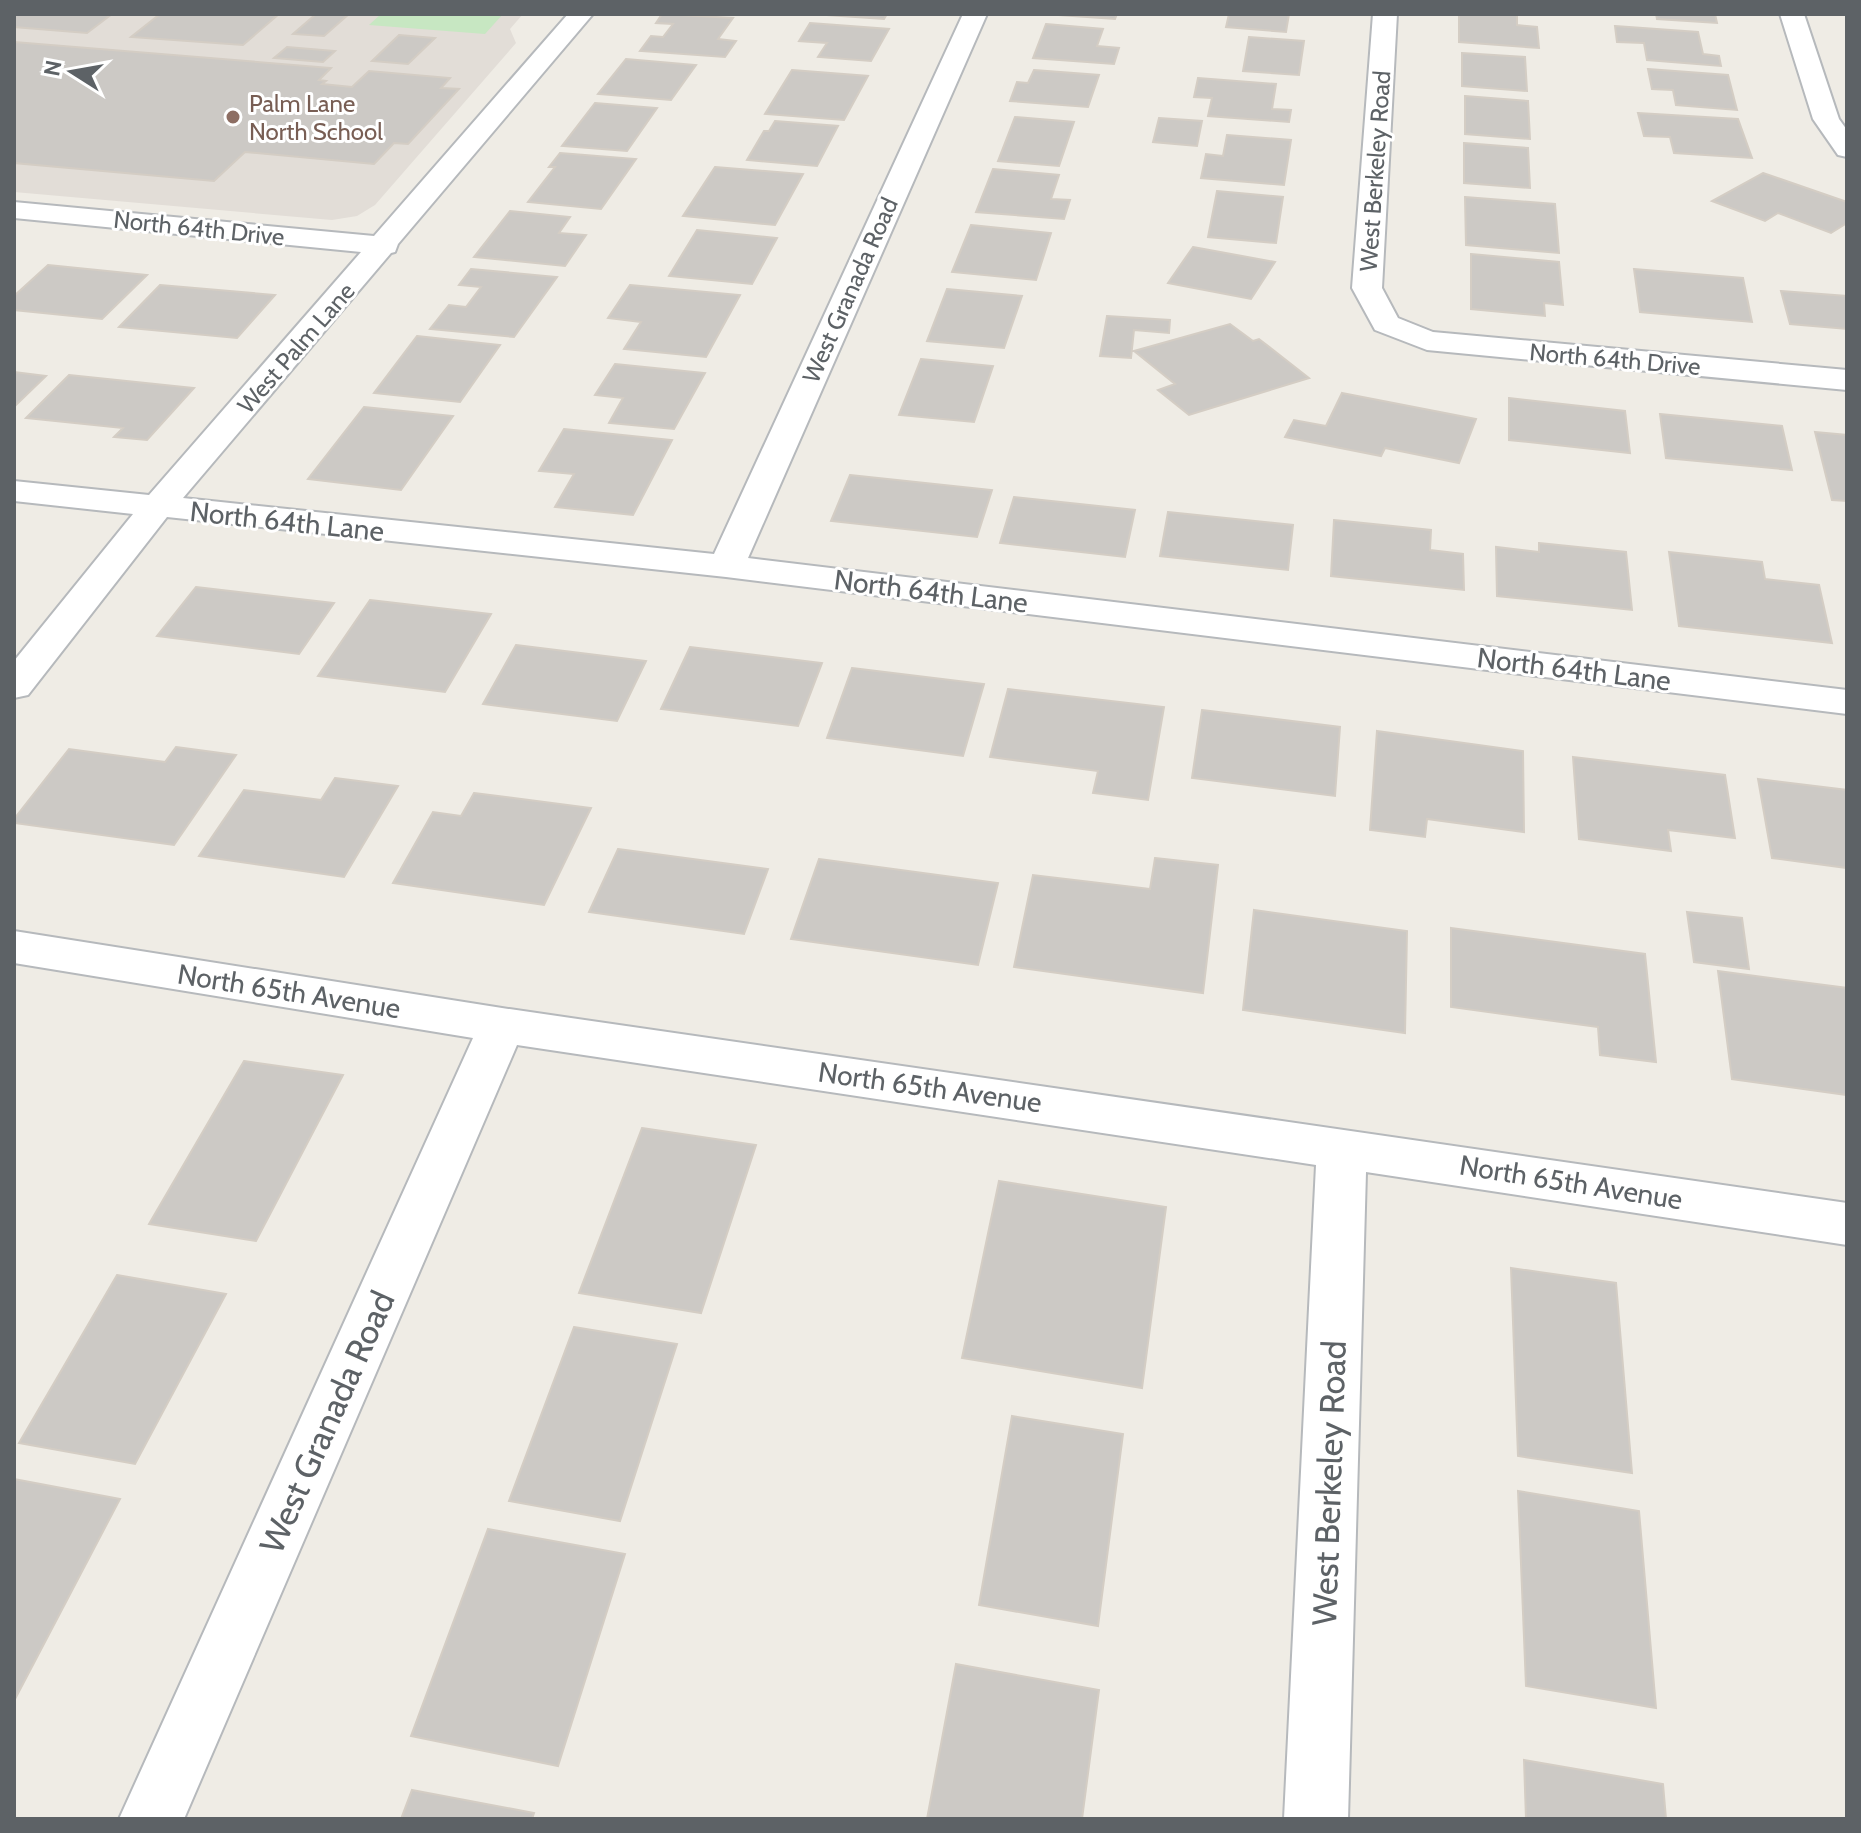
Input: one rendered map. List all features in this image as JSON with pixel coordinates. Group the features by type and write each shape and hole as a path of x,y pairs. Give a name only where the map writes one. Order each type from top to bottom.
{"street":[{"name":"West Palm Lane","path":"14,686 157,507 385,246 581,14"},
{"name":"West Granada Road","path":"726,566 975,14"},
{"name":"West Berkeley Road","path":"1385,14 1367,288 1386,324"},
{"path":"1792,14 1826,119 1846,149"},
{"name":"North 64th Drive","path":"14,210 385,246"},
{"name":"North 64th Drive","path":"1386,324 1427,341 1847,380"},
{"name":"North 64th Lane","path":"14,491 726,566 1847,702"},
{"name":"North 65th Avenue","path":"14,947 502,1025 1847,1224"},
{"name":"West Granada Road","path":"151,1819 502,1025"},
{"name":"West Berkeley Road","path":"1316,1819 1342,1147"}],"shaded area":[{"name":"Palm Lane North School","path":"14,14 523,14 510,29 516,43 375,205 357,216 332,220 14,192"}],"green space":[{"path":"381,14 503,14 485,34 369,25"}],"building":[{"path":"14,14 112,14 87,33 14,27"},
{"path":"160,14 279,14 243,45 131,37"},
{"path":"316,14 349,14 324,36 293,34"},
{"path":"662,14 733,18 718,39 736,41 725,57 640,51 651,36 663,37 673,24 656,23"},
{"path":"812,14 887,14 884,19"},
{"path":"1044,14 1117,14 1115,19"},
{"path":"1229,14 1289,14 1286,32 1226,27"},
{"path":"1459,14 1517,15 1517,25 1537,27 1539,48 1459,42"},
{"path":"1656,14 1715,14 1717,23 1657,19"},
{"path":"810,23 889,29 871,61 818,57 827,43 799,41"},
{"path":"1046,24 1103,29 1097,46 1119,48 1114,64 1033,58"},
{"path":"1615,26 1698,32 1703,54 1719,56 1721,66 1647,60 1644,43 1617,42"},
{"path":"399,35 435,38 408,64 372,61"},
{"path":"1249,37 1304,41 1299,75 1243,71"},
{"path":"14,42 331,68 319,80 326,81 322,84 352,87 369,71 450,78 441,88 459,89 408,144 394,143 374,164 245,152 214,181 14,163"},
{"path":"287,47 335,51 323,62 274,58"},
{"path":"1462,53 1525,57 1527,91 1462,86"},
{"path":"626,59 696,65 671,100 598,94"},
{"path":"1648,69 1728,75 1737,110 1676,105 1673,90 1652,89"},
{"path":"792,70 868,76 844,120 765,114"},
{"path":"1034,70 1099,75 1088,107 1010,101 1017,82 1028,83"},
{"path":"1198,78 1276,84 1272,109 1291,110 1289,122 1208,116 1212,98 1194,97"},
{"path":"1465,96 1528,101 1530,139 1465,134"},
{"path":"595,103 657,108 627,151 562,146"},
{"path":"1638,113 1738,119 1752,158 1674,153 1670,137 1644,136"},
{"path":"1015,117 1074,122 1059,166 998,161"},
{"path":"1159,118 1202,121 1197,146 1153,142"},
{"path":"775,121 838,126 817,166 747,160 764,131 769,131"},
{"path":"1227,135 1291,140 1284,185 1201,178 1206,154 1223,156"},
{"path":"1464,143 1528,148 1530,188 1464,183"},
{"path":"560,153 636,159 601,209 528,202 555,167 549,167"},
{"path":"715,167 803,174 775,225 683,216"},
{"path":"993,169 1059,175 1051,199 1070,200 1064,219 976,212"},
{"path":"1763,173 1847,202 1847,223 1831,233 1778,213 1765,221 1712,201"},
{"path":"1217,191 1283,197 1276,243 1208,237"},
{"path":"1465,197 1555,204 1559,253 1466,245"},
{"path":"510,211 570,217 559,233 586,235 565,266 474,257"},
{"path":"971,225 1051,233 1036,280 952,272"},
{"path":"697,230 777,238 752,284 669,276"},
{"path":"1193,247 1275,262 1251,299 1168,283"},
{"path":"1471,254 1559,262 1563,305 1544,303 1545,316 1471,309"},
{"path":"48,265 147,275 102,319 14,310 14,296"},
{"path":"471,269 557,277 514,337 430,329 449,305 466,307 481,287 459,285"},
{"path":"1634,269 1743,278 1752,322 1640,312"},
{"path":"160,285 275,295 237,338 119,327"},
{"path":"630,285 740,295 706,357 624,349 641,322 608,318"},
{"path":"947,289 1022,296 1004,348 927,341"},
{"path":"1781,291 1847,296 1847,329 1790,324"},
{"path":"1107,316 1170,320 1169,333 1134,330 1131,358 1100,356"},
{"path":"1230,324 1253,341 1259,339 1309,378 1189,415 1158,390 1175,384 1134,351"},
{"path":"417,336 500,345 460,402 374,393"},
{"path":"921,359 993,366 974,422 899,415"},
{"path":"615,364 705,373 674,429 609,423 623,398 595,395"},
{"path":"14,372 46,376 14,407"},
{"path":"69,375 194,388 147,440 114,437 123,428 26,418"},
{"path":"1342,393 1476,419 1459,463 1385,448 1381,456 1285,437 1294,420 1326,426"},
{"path":"1509,398 1625,411 1630,453 1509,440"},
{"path":"364,407 453,416 401,490 308,479"},
{"path":"1660,414 1782,426 1792,470 1666,458"},
{"path":"564,429 672,440 633,515 555,507 574,474 539,471"},
{"path":"1815,432 1847,435 1847,501 1832,500"},
{"path":"850,475 992,490 977,537 831,521"},
{"path":"1014,497 1135,510 1125,557 1000,543"},
{"path":"1168,512 1293,525 1288,570 1160,556"},
{"path":"1334,520 1431,530 1430,550 1463,554 1464,590 1331,576"},
{"path":"1539,543 1626,552 1632,610 1497,596 1496,547 1539,552"},
{"path":"1669,552 1762,562 1765,579 1819,585 1832,643 1679,626"},
{"path":"196,587 334,603 299,654 157,636"},
{"path":"370,600 491,614 445,692 318,676"},
{"path":"516,645 646,661 617,721 483,704"},
{"path":"690,647 822,663 798,726 661,709"},
{"path":"852,668 984,684 963,756 827,738"},
{"path":"1008,689 1164,707 1148,800 1093,793 1098,771 990,757"},
{"path":"1202,710 1340,727 1335,796 1192,778"},
{"path":"1377,731 1523,751 1524,832 1427,819 1425,837 1370,830"},
{"path":"176,747 236,755 174,845 14,823 69,749 165,762"},
{"path":"1573,757 1725,775 1735,838 1668,830 1671,851 1579,839"},
{"path":"335,778 398,786 344,877 199,856 244,790 321,800"},
{"path":"1758,779 1847,790 1847,868 1772,858"},
{"path":"474,793 591,808 544,905 393,883 433,812 461,816"},
{"path":"618,849 768,869 744,934 589,912"},
{"path":"1155,858 1218,865 1203,993 1014,967 1033,875 1150,889"},
{"path":"819,859 998,883 978,965 791,939"},
{"path":"1254,910 1407,931 1405,1033 1243,1010"},
{"path":"1687,912 1742,918 1749,969 1694,962"},
{"path":"1451,928 1645,954 1656,1062 1600,1055 1598,1027 1451,1007"},
{"path":"1718,971 1847,988 1847,1095 1732,1079"},
{"path":"244,1061 343,1075 256,1241 149,1224"},
{"path":"642,1128 756,1145 701,1313 579,1293"},
{"path":"999,1181 1166,1207 1142,1388 962,1358"},
{"path":"1511,1268 1616,1283 1632,1473 1518,1456"},
{"path":"117,1275 226,1294 135,1464 19,1443"},
{"path":"574,1327 677,1344 620,1521 509,1501"},
{"path":"1012,1416 1123,1434 1098,1626 979,1605"},
{"path":"14,1479 120,1499 14,1701"},
{"path":"1518,1491 1639,1511 1656,1708 1526,1686"},
{"path":"488,1529 625,1554 558,1766 411,1736"},
{"path":"956,1664 1099,1690 1082,1819 927,1819"},
{"path":"1524,1760 1663,1784 1666,1819 1526,1819"},
{"path":"412,1790 534,1813 532,1819 401,1819"}],"place":[{"name":"Palm Lane North School","path":"233,117"}]}
